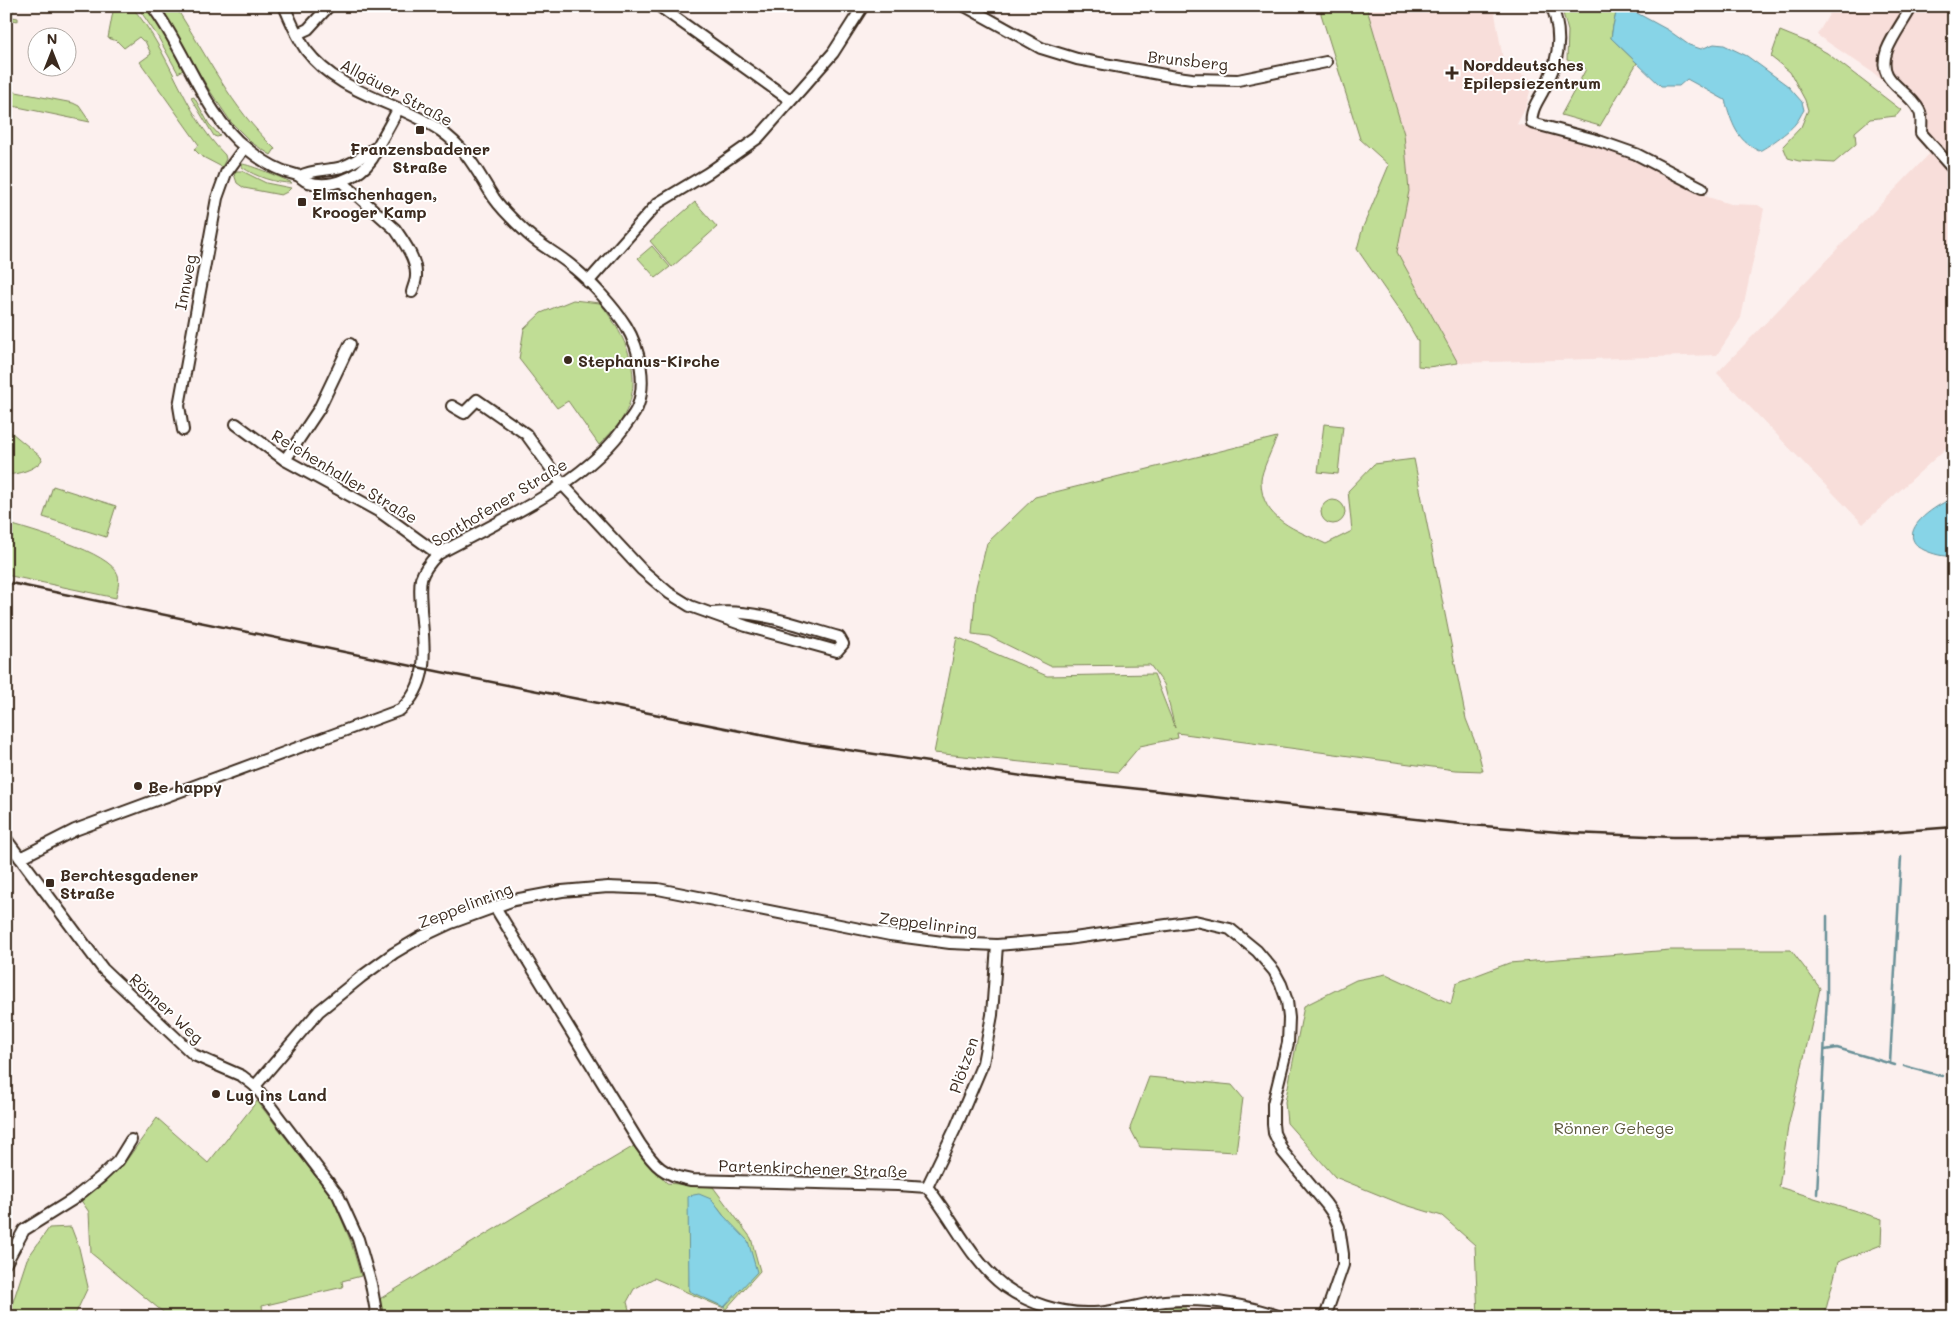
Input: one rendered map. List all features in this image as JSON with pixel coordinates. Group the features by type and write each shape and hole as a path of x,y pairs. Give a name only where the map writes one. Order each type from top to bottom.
{"street":[{"path":"152,6 220,118 245,147 280,170 300,176 306,182 321,184 341,181 350,178 366,166 374,157 377,147 398,109"},
{"name":"Allgäuer Straße","path":"284,6 306,50 320,65 340,82 429,124 456,143 475,165 495,200 530,236 574,268 588,282"},
{"path":"297,34 308,29 329,6"},
{"path":"659,6 790,100"},
{"path":"588,282 658,203 758,138 833,53 863,6"},
{"name":"Brunsberg","path":"965,6 1041,48 1077,58 1170,76 1192,79 1238,80 1326,62"},
{"path":"1552,6 1558,31 1558,55 1553,73 1532,113 1532,123 1596,140 1629,152 1702,188"},
{"path":"1907,9 1887,50 1885,62 1887,75 1919,110 1922,119 1921,133 1954,170"},
{"name":"Innweg","path":"183,430 179,406 217,198 226,173 245,147"},
{"path":"300,176 308,171 331,170 351,164 377,147"},
{"path":"341,181 396,229 415,265 416,276 412,292"},
{"name":"Sonthofener Straße","path":"20,858 75,830 400,710 412,699 423,668 424,652 420,596 421,579 429,564 438,554 563,485 620,435 637,409 641,388 641,370 636,348 626,326 588,282"},
{"path":"285,460 319,409 350,344"},
{"path":"452,406 464,413 478,400 526,434 563,485 642,570 669,593 690,606 746,626 837,651 843,644 839,637 751,612 731,610 712,613"},
{"name":"Reichenhaller Straße","path":"236,424 285,460 380,512 438,554"},
{"name":"Rönner Weg","path":"6,840 104,969 194,1055 242,1076 255,1086 338,1195 358,1239 371,1284 377,1317"},
{"name":"Zeppelinring","path":"255,1086 319,1011 394,952 451,923 514,900 562,891 608,887 658,889 890,935 950,943 997,945 1067,939 1195,921 1230,929 1265,959 1281,984 1287,1001 1289,1018 1288,1043 1273,1104 1274,1133 1283,1152 1333,1214 1342,1239 1342,1270 1325,1317"},
{"name":"Partenkirchener Straße","path":"495,907 640,1144 654,1164 664,1172 691,1180 927,1187 987,1270 1004,1285 1026,1299 1048,1307 1089,1314 1163,1301 1206,1300 1234,1304 1281,1317"},
{"name":"Plötzen","path":"927,1187 956,1127 983,1063 992,1015 997,945"},
{"path":"6,1262 24,1230 72,1200 102,1177 118,1161 131,1140"}],"shaded area":[{"path":"1374,6 1494,8 1504,65 1533,80 1526,107 1517,124 1606,147 1708,197 1730,204 1758,205 1764,209 1741,318 1717,355 1458,363 1397,252 1409,191 1404,134 1367,8"},
{"path":"1834,6 1954,6 1954,441 1863,524 1717,373 1937,146 1913,109 1875,74 1817,35"}],"green space":[{"path":"6,6 14,6 12,17 18,18 18,21 6,19"},
{"path":"114,6 131,6 145,23 198,120 225,155 226,159 222,167 201,156 194,149 199,145 140,62 151,54 145,41 139,37 124,48 117,41 108,38"},
{"path":"137,6 145,6 166,37 183,70 178,73 158,37"},
{"path":"159,6 175,6 232,98 259,133 275,149 271,155 252,143 231,122"},
{"path":"1322,6 1374,6 1367,9 1404,134 1409,191 1397,252 1458,363 1428,367 1418,366 1418,341 1404,317 1357,249 1363,227 1389,165 1360,139 1321,14"},
{"path":"1561,6 1615,6 1617,9 1611,38 1637,63 1600,126 1561,115 1586,69 1567,60 1568,31"},
{"path":"1780,31 1827,53 1901,110 1896,116 1870,119 1855,132 1856,144 1834,163 1799,161 1788,158 1783,146 1801,127 1808,110 1805,100 1790,72 1771,57"},
{"path":"11,91 73,103 79,106 90,122 8,105"},
{"path":"194,97 209,124 220,136 214,136 191,98"},
{"path":"242,164 268,172 292,183 272,181 247,171 242,167"},
{"path":"236,171 242,171 266,183 291,188 281,195 244,188 237,183 234,174"},
{"path":"695,202 717,227 672,267 650,241"},
{"path":"652,246 670,267 656,278 638,258"},
{"path":"573,300 600,303 619,331 631,361 633,376 628,407 620,422 599,445 568,401 557,408 519,359 524,329 541,313"},
{"path":"1324,424 1343,426 1338,474 1318,472"},
{"path":"6,428 41,457 42,460 26,471 6,475"},
{"path":"1277,437 1261,481 1267,505 1283,522 1326,544 1352,531 1348,491 1374,464 1414,459 1466,719 1477,747 1483,771 1455,770 1177,733 1178,738 1140,746 1118,772 934,753 957,637 1047,676 1154,674 1175,728 1164,684 1150,665 1050,666 989,636 972,634 976,587 987,543 1035,497"},
{"path":"53,486 116,506 106,537 43,517"},
{"path":"1333,500 1338,501 1344,507 1344,517 1338,523 1333,524 1328,523 1322,517 1321,512 1322,507 1328,501"},
{"path":"6,523 50,536 101,558 112,566 118,575 119,584 116,598 6,575"},
{"name":"Rönner Gehege","path":"1670,950 1791,950 1820,988 1788,1127 1779,1187 1882,1219 1881,1245 1838,1262 1824,1317 1478,1317 1475,1245 1442,1216 1399,1203 1335,1177 1287,1123 1285,1102 1304,1006 1356,980 1386,974 1451,1004 1456,983 1509,963"},
{"path":"1149,1077 1232,1085 1243,1098 1236,1152 1140,1147 1130,1128"},
{"path":"257,1101 333,1199 351,1242 361,1276 342,1281 343,1287 262,1306 264,1317 169,1317 91,1253 89,1212 80,1199 123,1165 157,1118 208,1163"},
{"path":"634,1146 667,1183 713,1187 751,1238 760,1271 726,1309 654,1278 634,1289 627,1302 631,1317 382,1317 378,1300","holes":["711,1199 723,1215 689,1291 690,1252"]},
{"path":"71,1227 79,1248 88,1287 74,1317 8,1317 27,1259 49,1228"},
{"path":"1164,1307 1186,1308 1184,1317 1107,1317"}],"water":[{"path":"1624,6 1668,30 1689,45 1701,49 1714,44 1724,45 1747,56 1788,86 1802,102 1804,110 1798,121 1793,127 1762,150 1759,151 1751,147 1736,130 1725,100 1687,79 1679,86 1661,86 1611,38 1617,9"},
{"path":"1954,498 1954,556 1938,555 1924,550 1915,543 1912,536 1915,528 1928,513"},
{"path":"699,1194 711,1199 723,1215 748,1241 757,1272 724,1307 689,1291 688,1196"}],"waterway":[{"path":"1890,1063 1901,857"},
{"path":"1817,1194 1827,996 1827,916"},
{"path":"1825,1050 1837,1048 1895,1065"},
{"path":"1904,1066 1942,1076"}],"railway":[{"path":"6,582 441,672 801,743 1029,777 1471,825 1572,833 1673,837 1765,837 1863,834 1954,827"}],"place":[{"name":"Norddeutsches Epilepsiezentrum","path":"1452,73"},
{"name":"Franzensbadener Straße","path":"420,130"},
{"name":"Elmschenhagen, Krooger Kamp","path":"302,202"},
{"name":"Stephanus-Kirche","path":"568,360"},
{"name":"Be happy","path":"138,786"},
{"name":"Berchtesgadener Straße","path":"50,883"},
{"name":"Lug ins Land","path":"216,1094"}]}
